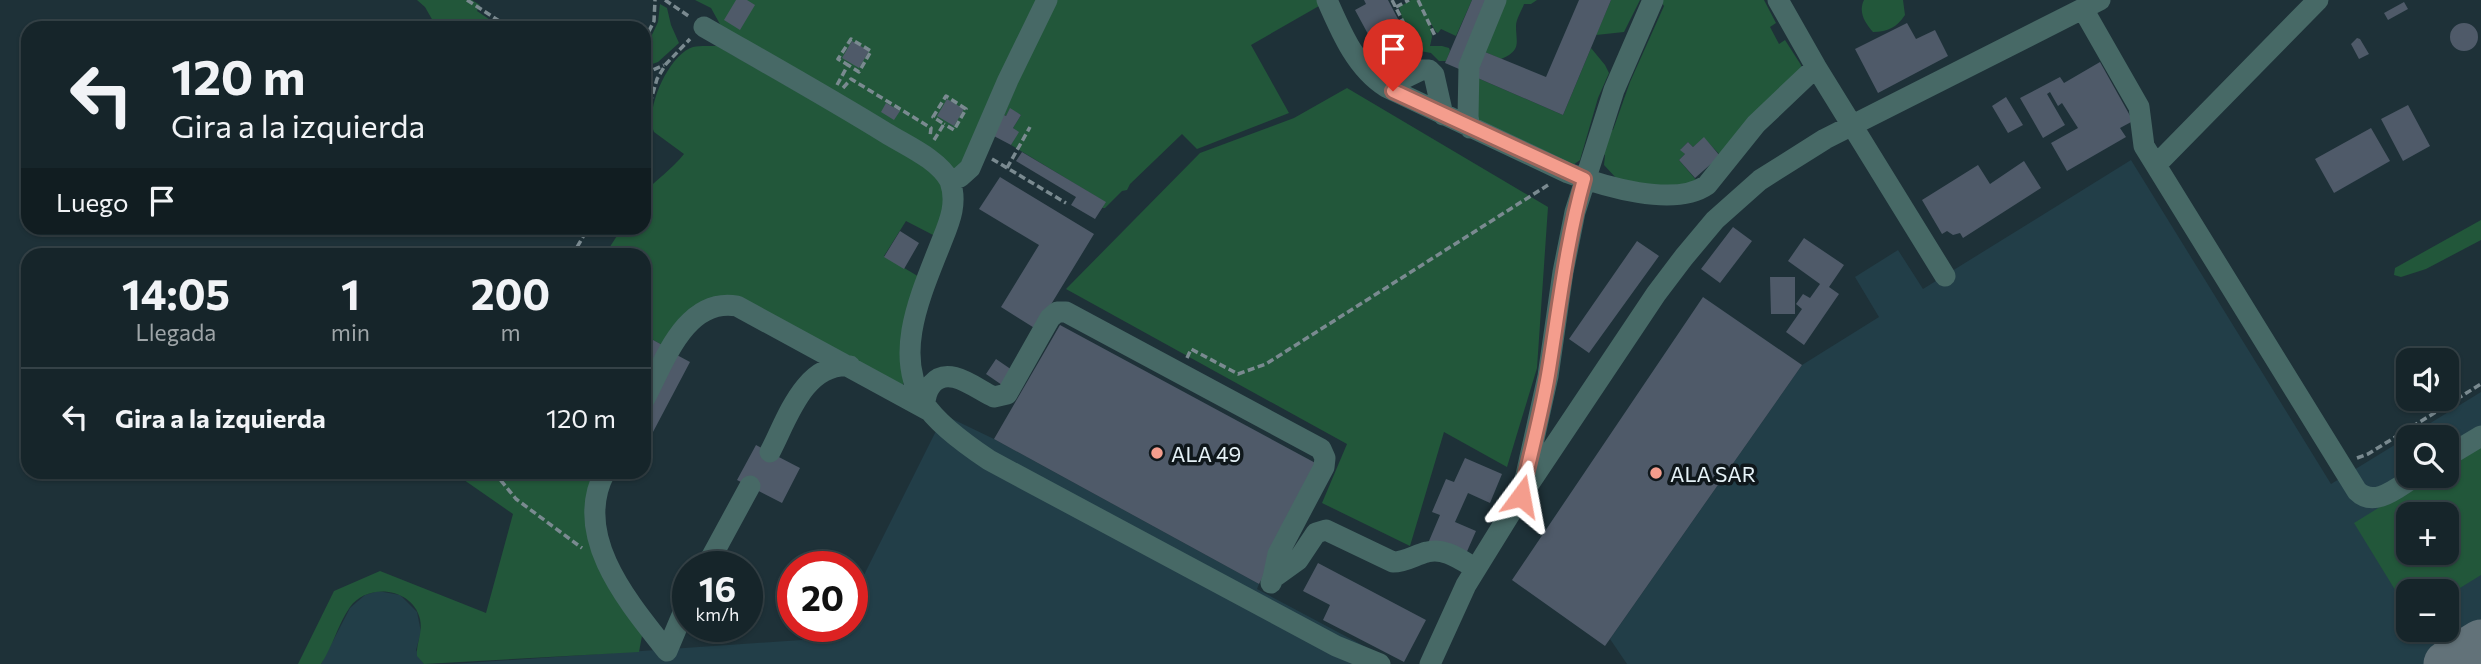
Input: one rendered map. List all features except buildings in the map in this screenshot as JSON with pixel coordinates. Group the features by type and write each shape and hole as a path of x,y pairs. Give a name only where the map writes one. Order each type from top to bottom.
{"lane":[{"path":"950,181 967,172 1047,0"},
{"path":"1327,0 1360,63 1386,88 1434,105 1470,128 1576,176 1665,196 1699,190 1710,181 1765,116 1816,67"},
{"path":"1434,105 1457,83 1468,66 1496,0"},
{"path":"1521,496 1543,401 1575,212 1576,176 1653,0"},
{"path":"1777,0 1945,276"},
{"path":"1430,664 1475,568 1521,496 1656,294 1715,219 1743,193 1777,168 1853,125 2092,4 2141,111 2143,142 2333,453 2357,491 2368,498 2382,496 2396,488"},
{"path":"2156,165 2311,5"},
{"path":"704,27 834,95 926,151 950,181 954,201 951,216 919,299 912,327 913,369 918,390 927,407"},
{"path":"1468,66 1470,128"},
{"path":"1386,88 1424,69 1434,74 1434,105"},
{"path":"651,387 675,341 688,324 703,310 719,304 737,306 927,407 971,448 989,460 1350,653 1380,664"},
{"path":"927,407 926,395 932,384 946,376 955,377 994,397 1007,394 1050,318 1057,312 1066,312 1321,449 1325,458 1324,467 1278,554 1273,578 1259,605"},
{"path":"770,452 799,397 812,380 832,368 850,366"},
{"path":"1543,401 1545,413 1550,419 1560,423 1572,419"},
{"path":"2459,449 2481,436"},
{"path":"602,479 597,491 594,513 599,544 610,568 667,651 672,639"},
{"path":"715,551 750,486"},
{"path":"1273,578 1298,560 1316,533 1326,530 1394,562 1436,551 1454,556 1475,568"}],"path":[{"path":"467,0 499,21"},
{"path":"651,27 655,0"},
{"path":"651,72 666,64 704,27 665,0"},
{"path":"1392,0 1418,51"},
{"path":"1396,7 1409,0"},
{"path":"1418,0 1436,38"},
{"path":"851,39 871,51 859,72 848,65 838,59 851,39"},
{"path":"651,94 666,64"},
{"path":"834,95 848,65"},
{"path":"834,95 851,79 931,128 926,151"},
{"path":"946,96 967,109 954,130 944,124 933,117 946,96"},
{"path":"926,151 944,124"},
{"path":"1007,168 1030,127"},
{"path":"978,150 1066,203"},
{"path":"1199,353 1238,374 1266,364 1576,176"},
{"path":"2333,453 2344,458 2362,457 2481,384"},
{"path":"500,479 516,499 610,568"}],"shaded area":[{"path":"2131,160 2331,484 2396,444 2396,488 2459,488 2459,425 2427,425 2450,411 2459,411 2459,405 2481,392 2481,664 1627,664 1610,639 1802,365 1879,317 1855,277 1898,250 1923,289"},
{"path":"944,415 994,439 1259,584 1257,589 1381,655 1376,664 452,664 777,642 868,642 868,567"},
{"path":"378,591 400,595 417,612 421,632 416,650 424,664 321,664 350,608 365,595"}],"green space":[{"path":"417,0 472,0 480,5 477,11 492,21 433,21 425,7"},
{"path":"695,0 1041,0 957,172 721,26 711,8"},
{"path":"1053,0 1318,0 1319,6 1251,45 1289,113 1197,149 1182,134 1127,190 1122,191 1102,208 1105,202 1011,145 1018,132 1013,128 1021,115 1010,109 1006,116 1004,115"},
{"path":"1411,0 1472,0 1456,36 1441,29 1436,32 1430,22 1430,46 1449,48 1446,61 1439,61 1431,53 1420,51 1413,34 1405,28 1399,7"},
{"path":"1506,0 1537,0 1524,4 1516,23 1515,49 1501,59 1485,52"},
{"path":"1611,0 1640,0 1624,32 1596,35"},
{"path":"1660,0 1764,0 1776,23 1770,27 1779,44 1785,40 1801,65 1801,69 1720,155 1704,138 1693,147 1688,142 1681,149 1685,154 1679,160 1697,181 1680,190 1617,179 1604,165 1605,155 1602,153 1664,6"},
{"path":"1864,0 1903,0 1905,15 1892,28 1873,32 1863,17"},
{"path":"660,4 667,8 679,43 658,62 651,64 651,37 658,22"},
{"path":"717,46 925,165 940,183 945,198 935,236 906,221 884,256 921,278 903,386 735,298 666,347 651,339 651,248 609,248 618,235 651,235 651,186 684,154 654,132 652,110 667,71 675,60 693,47"},
{"path":"1591,48 1609,73 1598,98 1580,160 1573,165 1478,120 1473,76 1563,115"},
{"path":"1347,88 1548,207 1537,368 1507,467 1444,432 1410,546 1322,503 1347,444 1066,289 1200,153 1294,118"},
{"path":"2481,220 2481,240 2426,269 2401,277 2394,275 2395,268"},
{"path":"2481,445 2481,575 2459,589 2459,579 2396,579 2396,591 2354,523 2411,488 2459,488 2459,459"},
{"path":"463,479 595,479 588,493 642,636 639,652 424,664 417,656 421,624 416,609 400,595 378,592 358,599 350,607 321,664 298,664 334,591 380,571 486,613 513,514"}],"taxiway":[{"path":"2447,664 2481,643"}],"place":[{"name":"ALA 49","path":"1157,453"},
{"name":"ALA SAR","path":"1656,473"}],"route":[{"path":"1393,91 1584,179 1563,272 1548,376 1521,496"}]}
